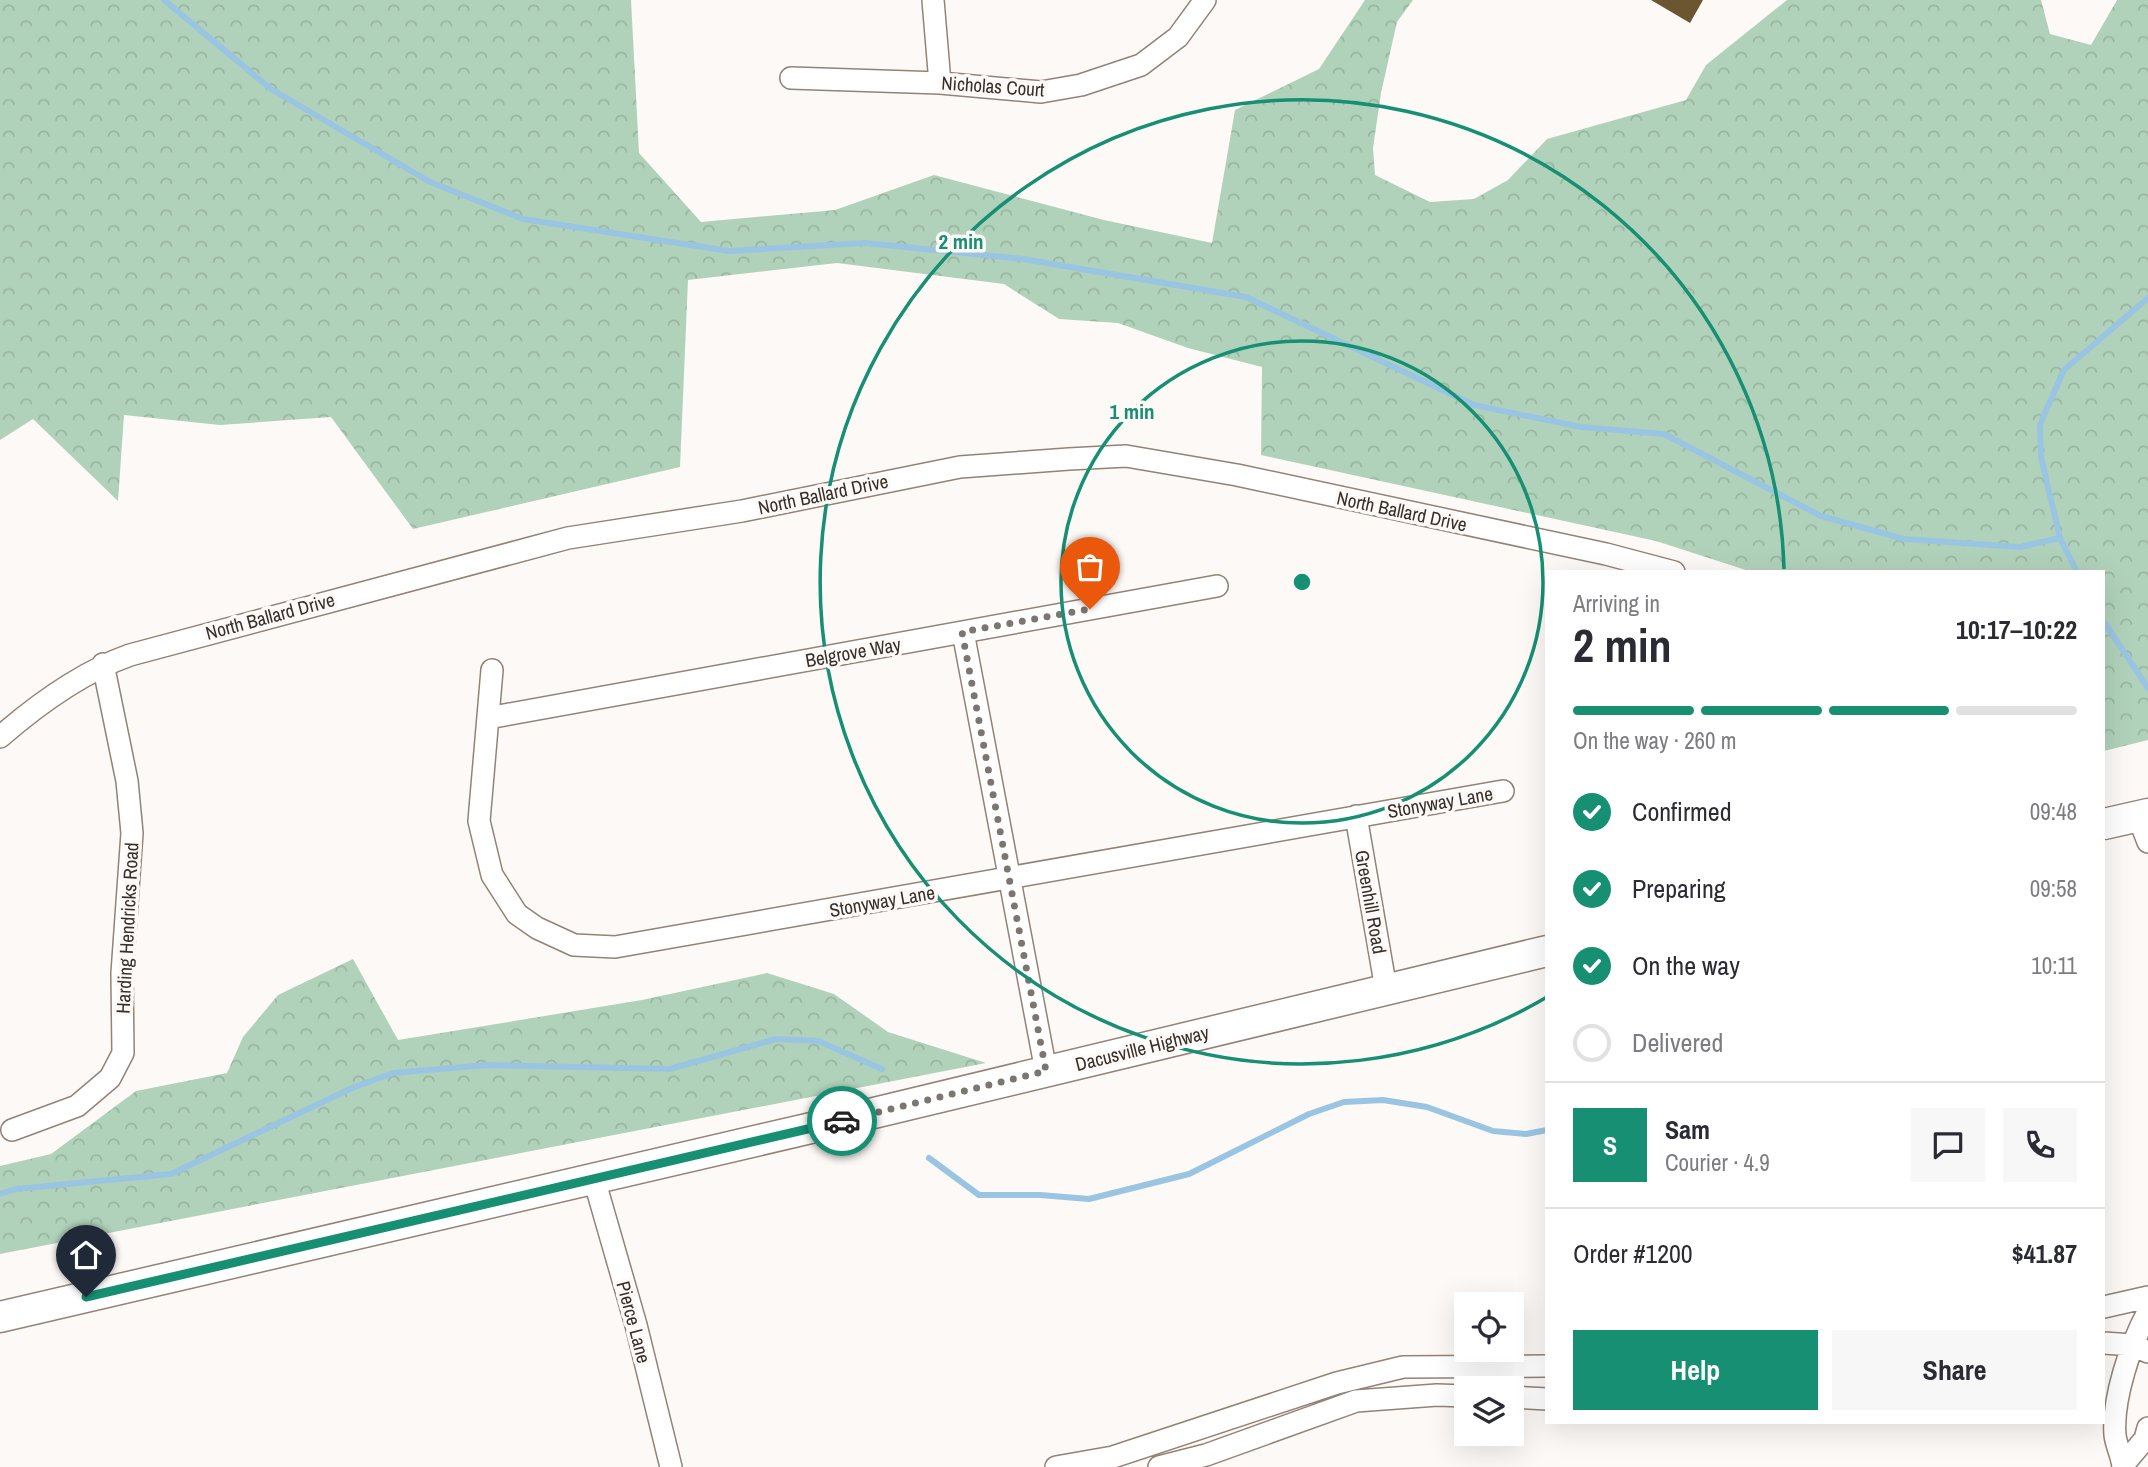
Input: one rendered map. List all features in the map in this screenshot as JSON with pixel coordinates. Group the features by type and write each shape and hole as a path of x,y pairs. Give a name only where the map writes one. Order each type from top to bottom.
{"main road":[{"path":"2105,824 2145,824"},
{"name":"Dacusville Highway","path":"0,1317 594,1179 1545,951"}],"street":[{"path":"933,0 940,83"},
{"name":"Nicholas Court","path":"791,78 940,83 1041,92 1081,85 1141,65 1178,37 1205,0"},
{"name":"North Ballard Drive","path":"0,737 16,723 103,664 214,631 568,538 742,510 960,467 1126,456 1237,475 1605,554 1666,570"},
{"name":"Belgrove Way","path":"488,718 1217,586"},
{"path":"962,632 1046,1071"},
{"name":"Harding Hendricks Road","path":"12,1130 77,1106 110,1078 123,1053 122,973 132,833 127,781 103,664"},
{"name":"Stonyway Lane","path":"492,670 479,821 492,875 517,914 537,928 574,945 615,947 1503,791"},
{"name":"Greenhill Road","path":"1356,816 1386,989"},
{"name":"Pierce Lane","path":"594,1179 636,1325 671,1467"},
{"path":"2105,1307 2148,1297"},
{"path":"2123,1466 2115,1434 2119,1398 2140,1348 2148,1312"},
{"path":"2105,1343 2140,1348"},
{"path":"1446,1366 1454,1389"},
{"path":"1056,1467 1113,1457 1336,1383 1403,1367 1545,1366"},
{"path":"1159,1467 1232,1447 1356,1401 1454,1395"},
{"path":"1298,1396 1307,1420"},
{"path":"1524,1398 1545,1399"},
{"path":"1223,1420 1232,1447"},
{"path":"2123,1466 2145,1439 2148,1428"}],"green space":[{"path":"0,0 631,0 639,153 701,222 835,210 934,175 1104,220 1212,243 1235,110 1319,69 1365,0 1413,0 1397,22 1381,93 1373,148 1375,175 1430,202 1474,199 1508,180 1547,139 1686,100 1706,65 1787,0 2041,0 2050,34 2091,45 2117,0 2148,0 2148,740 2105,751 2105,570 1746,570 1656,541 1261,455 1262,367 1188,348 1118,323 1059,319 1004,284 837,263 688,280 680,467 413,529 331,417 220,425 124,415 118,501 33,419 0,440"},
{"path":"353,959 398,1040 642,1000 767,973 834,994 888,1032 986,1063 0,1254 0,1166 51,1154 136,1091 227,1073 243,1037 278,995"}],"building":[{"path":"1651,0 1703,0 1690,23"}],"waterway":[{"path":"164,0 271,89 430,182 523,219 729,251 865,243 1023,259 1246,297 1474,405 1581,427 1664,434 1821,516 1904,539 2020,547 2060,538"},
{"path":"2076,570 2060,538 2041,457 2040,424 2064,370 2148,298"},
{"path":"2105,624 2148,688"},
{"path":"0,1194 16,1189 171,1174 352,1088 393,1073 488,1065 670,1069 776,1039 818,1041 882,1069"},
{"path":"929,1158 979,1195 1040,1195 1089,1199 1189,1174 1309,1114 1344,1102 1383,1100 1427,1107 1493,1131 1526,1134 1545,1130"}],"way so far":[{"path":"842,1121 1046,1071 962,632 1090,609"}],"route":[{"path":"86,1297 842,1121"}]}
